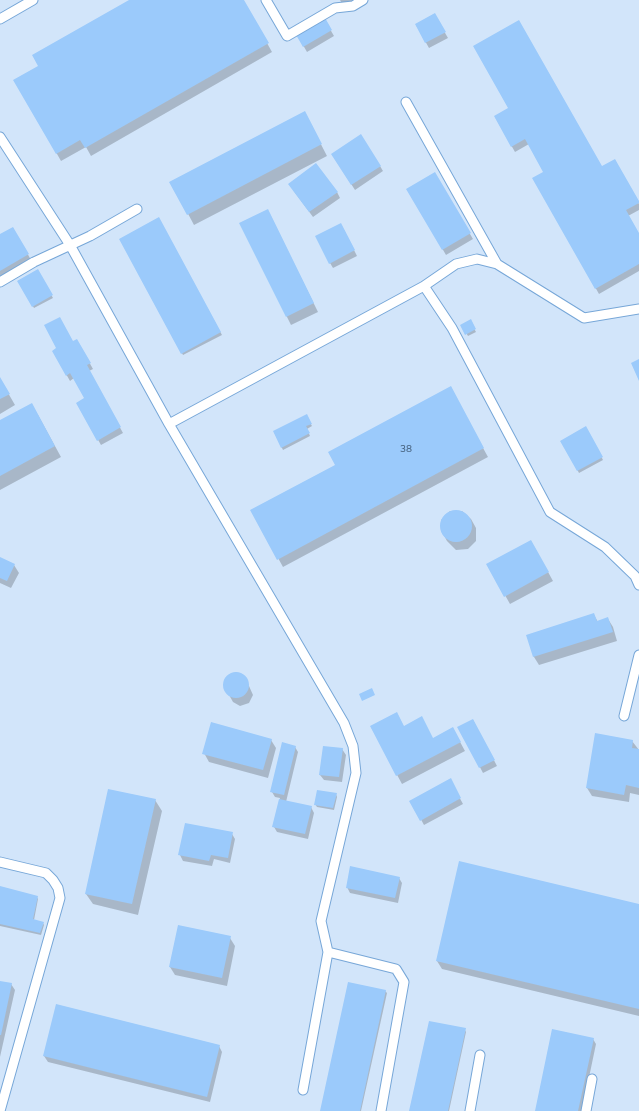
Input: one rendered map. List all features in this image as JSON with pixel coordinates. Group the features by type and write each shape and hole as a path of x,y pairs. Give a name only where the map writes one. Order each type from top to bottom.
{"lane":[{"path":"0,19 33,0"},
{"path":"266,0 287,36 335,8 353,6 363,0"},
{"path":"406,102 497,264"},
{"path":"0,137 70,245 169,424 344,723 353,746 356,774 321,921 328,952 303,1090"},
{"path":"0,282 34,262 90,236 137,209"},
{"path":"169,424 424,286 456,264 477,259 497,264 584,318 639,309"},
{"path":"424,286 452,328 550,512 605,547 635,576 639,585"},
{"path":"624,716 639,655"},
{"path":"0,862 46,874 58,888 60,898 0,1111"},
{"path":"328,952 396,970 404,982 381,1111"},
{"path":"470,1111 480,1055"},
{"path":"586,1111 592,1079"}],"building":[{"path":"129,0 244,0 269,43 85,148 80,140 56,154 13,80 38,66 32,55"},
{"path":"435,13 446,32 425,43 415,24"},
{"path":"324,16 332,30 303,47 295,33"},
{"path":"519,20 602,166 615,159 639,201 639,203 626,210 639,233 639,264 595,289 532,178 543,172 525,139 511,147 494,116 508,108 473,46"},
{"path":"305,111 322,144 187,215 169,182"},
{"path":"361,134 381,166 351,185 331,154"},
{"path":"316,163 338,192 309,212 288,184"},
{"path":"435,172 471,233 442,250 406,189"},
{"path":"268,209 314,303 286,317 239,223"},
{"path":"159,217 221,332 181,354 119,239"},
{"path":"341,223 355,250 329,264 315,236"},
{"path":"13,227 29,254 0,271 0,234"},
{"path":"38,269 53,295 32,307 17,281"},
{"path":"60,317 73,341 77,339 91,363 87,365 121,427 97,441 76,403 84,398 70,373 66,376 52,351 56,348 44,325"},
{"path":"471,319 476,329 465,335 460,325"},
{"path":"639,359 639,381 631,363"},
{"path":"0,377 10,394 0,399"},
{"path":"451,386 484,448 277,560 250,510 335,465 328,452"},
{"path":"32,403 55,446 0,476 0,420"},
{"path":"307,414 312,424 306,426 310,433 281,448 273,431"},
{"path":"586,426 603,457 577,471 560,441"},
{"path":"456,510 468,514 472,526 468,538 456,542 444,538 440,526 444,514"},
{"path":"531,540 549,572 504,597 486,564"},
{"path":"0,557 15,564 7,581 0,578"},
{"path":"594,613 597,621 608,617 613,632 533,657 526,635"},
{"path":"236,672 245,676 249,685 245,694 236,698 227,694 223,685 227,676"},
{"path":"372,688 375,695 362,701 359,694"},
{"path":"397,712 404,726 422,716 433,738 453,727 461,742 396,776 370,726"},
{"path":"473,719 495,760 479,768 457,727"},
{"path":"211,722 272,739 263,770 202,754"},
{"path":"595,733 633,740 632,748 639,749 639,788 626,785 624,795 586,788"},
{"path":"282,742 296,746 284,795 270,792"},
{"path":"323,746 343,748 339,777 319,775"},
{"path":"451,778 461,798 420,821 409,801"},
{"path":"108,789 156,799 132,904 85,894"},
{"path":"317,790 337,793 333,808 314,805"},
{"path":"279,799 312,806 305,834 272,827"},
{"path":"185,823 233,832 228,858 211,855 209,861 178,855"},
{"path":"459,861 639,904 639,1009 436,961"},
{"path":"350,866 400,877 395,898 346,888"},
{"path":"0,886 38,896 33,919 44,922 40,933 0,924"},
{"path":"178,925 231,936 222,978 169,967"},
{"path":"0,981 12,983 1,1035 0,1035"},
{"path":"348,982 386,990 360,1111 320,1111"},
{"path":"56,1004 220,1045 207,1097 43,1056"},
{"path":"429,1021 466,1028 448,1111 409,1111"},
{"path":"552,1029 594,1038 578,1111 535,1111"}]}
